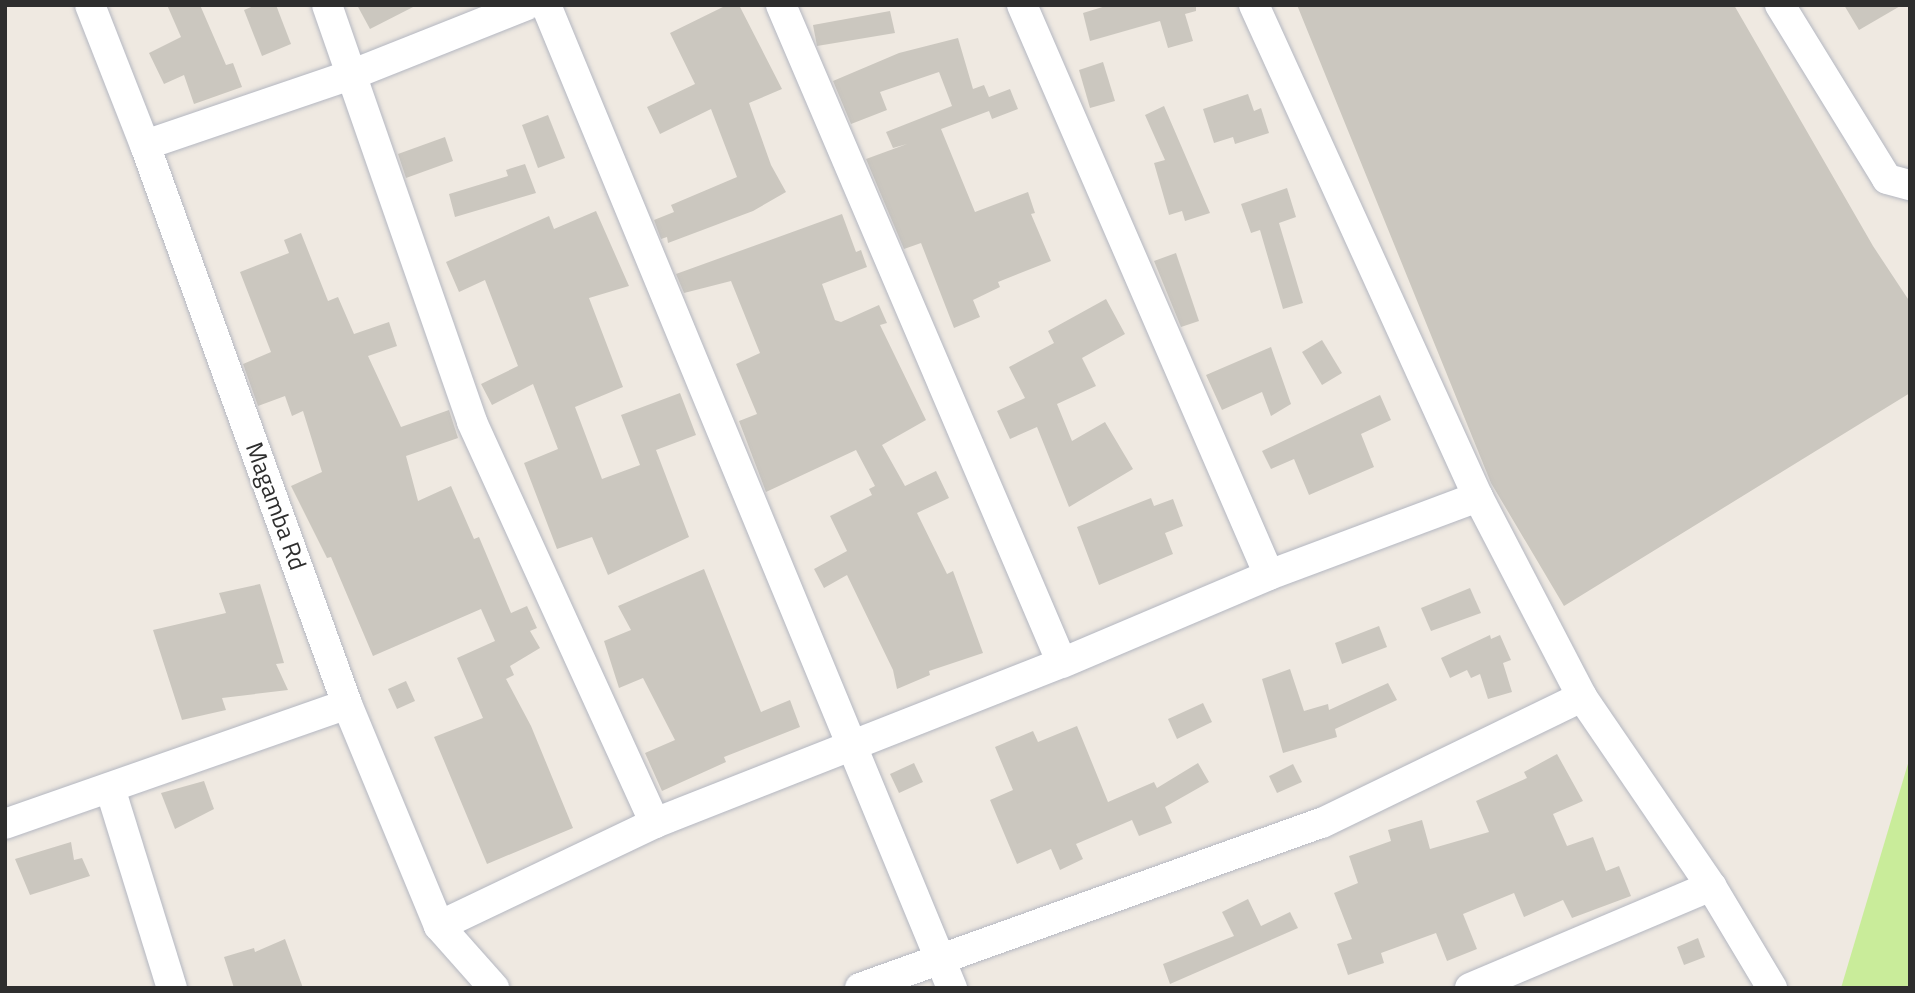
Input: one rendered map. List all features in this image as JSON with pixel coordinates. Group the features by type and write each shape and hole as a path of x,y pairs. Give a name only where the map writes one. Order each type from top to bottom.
{"street":[{"name":"Magamba Rd","path":"90,5 145,145 347,704 439,926 495,988"},
{"path":"327,5 472,422 655,823"},
{"path":"145,145 351,75 527,5"},
{"path":"546,5 850,748 952,988"},
{"path":"781,5 1062,663"},
{"path":"1022,5 1269,575"},
{"path":"1254,5 1478,497 1582,697 1711,886 1772,988"},
{"path":"1780,5 1887,179 1910,186"},
{"path":"439,926 655,823 1062,663 1269,575 1478,497"},
{"path":"860,988 1322,823 1582,697"},
{"path":"5,824 347,704"},
{"path":"110,788 172,988"},
{"path":"1470,988 1711,886"}],"green space":[{"path":"1910,757 1910,988 1841,988"}],"building":[{"path":"167,5 200,5 226,65 233,63 242,87 194,104 184,75 164,84 149,53 181,37"},
{"path":"256,5 276,5 291,44 262,56 244,10"},
{"path":"357,5 417,5 370,29"},
{"path":"727,5 739,5 782,89 749,103 771,165 786,192 753,211 668,243 667,237 661,239 654,220 674,212 671,205 737,177 711,109 660,134 647,107 695,84 670,33"},
{"path":"1109,5 1196,5 1196,11 1185,14 1193,41 1168,48 1160,21 1090,41 1083,13"},
{"path":"1297,5 1734,5 1873,246 1910,302 1910,393 1564,606 1491,483"},
{"path":"1844,5 1902,5 1859,30"},
{"path":"890,11 895,33 817,46 813,25"},
{"path":"958,38 973,89 984,85 989,97 1010,89 1018,109 992,119 989,111 941,129 975,212 1028,192 1035,213 1031,214 1051,261 998,282 1000,287 973,300 980,317 954,328 921,243 904,249 866,159 907,144 893,148 886,132 952,106 939,72 880,92 887,110 851,124 833,81 899,53"},
{"path":"1103,62 1115,101 1090,108 1079,70"},
{"path":"1248,94 1254,111 1261,108 1269,133 1235,144 1233,137 1214,143 1203,109"},
{"path":"1164,106 1210,213 1185,221 1182,211 1169,215 1154,163 1165,160 1145,115"},
{"path":"548,115 565,158 538,168 522,125"},
{"path":"445,137 453,161 406,178 398,154"},
{"path":"525,164 536,193 455,217 449,194 508,176 506,170"},
{"path":"1287,188 1296,217 1279,223 1303,303 1283,309 1260,230 1251,233 1241,204"},
{"path":"596,211 629,286 589,298 623,387 575,407 602,479 640,465 621,415 680,393 696,435 656,450 689,537 608,575 592,537 557,549 524,463 558,449 533,384 492,405 481,384 518,366 485,280 459,292 446,262 549,216 554,229"},
{"path":"842,214 856,252 861,250 867,267 822,284 835,320 841,322 879,305 887,323 880,325 926,420 882,445 905,486 936,471 949,498 917,513 947,574 953,571 983,653 929,671 930,675 897,689 893,670 847,575 824,588 814,569 847,551 830,516 872,495 869,489 875,486 856,450 766,492 739,421 757,414 736,364 760,353 731,281 684,293 676,274"},
{"path":"301,233 328,301 338,297 354,334 389,322 397,346 368,356 401,427 449,410 458,438 406,456 418,501 451,486 474,539 479,537 511,613 527,606 537,628 530,631 540,648 510,666 514,675 506,679 531,726 573,828 487,864 434,737 483,718 457,658 495,641 481,609 373,656 331,557 327,558 291,486 322,472 303,411 292,416 285,396 258,406 243,364 271,352 240,272 289,253 284,240"},
{"path":"1176,253 1199,321 1181,327 1154,261"},
{"path":"1106,299 1125,334 1082,358 1096,386 1057,404 1072,441 1105,422 1133,469 1069,507 1037,427 1010,439 997,411 1025,398 1009,367 1054,343 1048,331"},
{"path":"1322,340 1342,373 1322,385 1302,352"},
{"path":"1271,347 1291,404 1271,416 1262,392 1222,410 1206,375"},
{"path":"1380,395 1391,420 1361,434 1374,467 1309,495 1294,459 1271,469 1262,451"},
{"path":"1151,498 1154,506 1173,499 1183,526 1165,533 1173,554 1099,585 1077,527"},
{"path":"704,569 761,712 790,700 800,727 724,757 726,762 662,791 645,753 675,740 643,678 619,688 604,641 631,630 618,606"},
{"path":"260,584 284,663 276,664 288,690 222,698 226,710 182,720 153,630 226,613 219,593"},
{"path":"1470,588 1481,613 1431,631 1421,608"},
{"path":"1379,626 1387,647 1342,664 1335,643"},
{"path":"1490,635 1491,639 1500,635 1511,660 1503,663 1512,692 1488,699 1480,674 1471,678 1467,670 1450,678 1441,658"},
{"path":"1290,669 1304,711 1328,704 1329,710 1388,683 1397,700 1335,729 1337,737 1283,753 1262,679"},
{"path":"406,681 415,701 397,709 388,689"},
{"path":"1203,703 1212,722 1177,739 1168,719"},
{"path":"1077,726 1108,802 1154,782 1157,788 1198,763 1209,782 1165,807 1172,823 1139,836 1132,820 1076,844 1083,859 1060,870 1051,849 1017,864 990,800 1013,790 995,747 1033,731 1038,742"},
{"path":"1557,754 1583,801 1553,814 1567,846 1593,837 1606,871 1619,866 1631,896 1572,918 1563,900 1524,917 1514,893 1463,914 1477,949 1447,961 1436,933 1381,953 1384,963 1348,975 1337,944 1352,939 1334,893 1358,883 1349,856 1391,841 1388,830 1422,820 1430,849 1489,832 1476,801 1527,778 1524,772"},
{"path":"914,763 923,782 899,793 890,774"},
{"path":"1293,764 1302,782 1277,793 1269,776"},
{"path":"204,781 214,809 175,829 161,793"},
{"path":"71,842 74,860 82,858 90,876 30,895 15,859"},
{"path":"1248,899 1261,926 1290,912 1298,928 1170,984 1163,964 1234,936 1222,912"},
{"path":"1698,938 1705,957 1684,965 1677,947"},
{"path":"285,939 303,988 234,988 224,957 254,948 255,952"}]}
